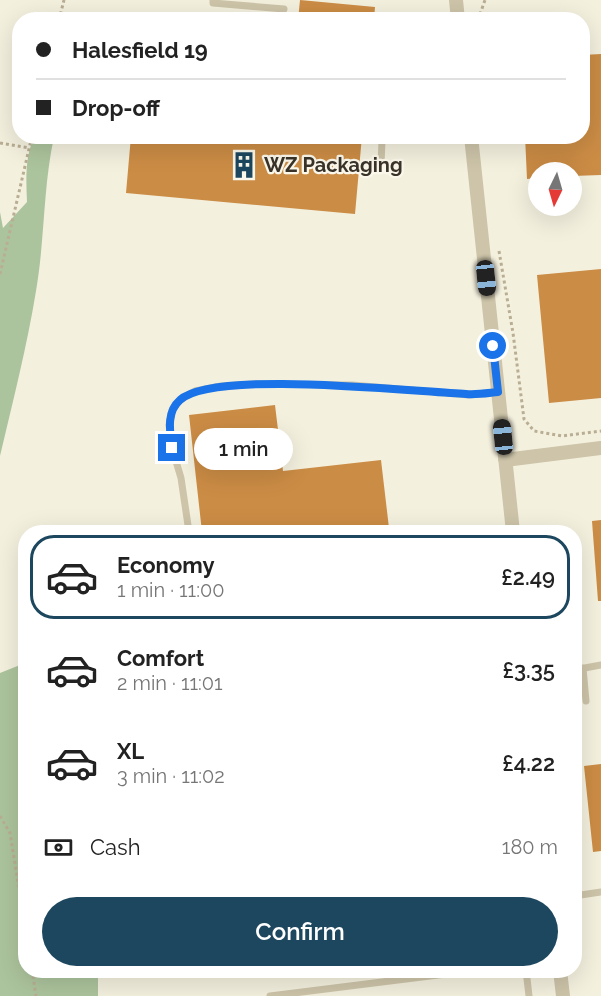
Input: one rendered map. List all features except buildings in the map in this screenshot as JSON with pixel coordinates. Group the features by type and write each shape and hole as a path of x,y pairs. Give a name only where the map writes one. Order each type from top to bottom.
{"street":[{"path":"472,144 512,525"},
{"path":"505,460 601,448"},
{"path":"561,978 563,996"}],"lane":[{"path":"213,0 213,3 284,9"},
{"path":"381,166 382,144"},
{"path":"188,525 181,478 172,448 170,425 172,410 180,400 195,391 221,386 264,384 352,385 469,395 498,392"},
{"path":"586,701 583,668 601,665"},
{"path":"582,895 601,892"},
{"path":"270,996 414,978"},
{"path":"527,978 529,996"}],"path":[{"path":"0,143 29,148"},
{"path":"0,274 30,144"},
{"path":"498,240 524,419 534,431 562,436 601,431"},
{"path":"0,816 10,833 18,882"},
{"path":"33,978 36,996"}],"green space":[{"path":"53,144 36,291 0,456 0,212 3,228 27,202 26,177 31,145"},
{"path":"18,666 18,978 98,978 98,996 0,996 0,673"}],"place":[{"name":"WZ Packaging","path":"244,165"}],"route":[{"path":"172,448 170,425 172,410 180,400 195,391 221,386 253,384 352,385 469,395 498,392 493,346"}]}
